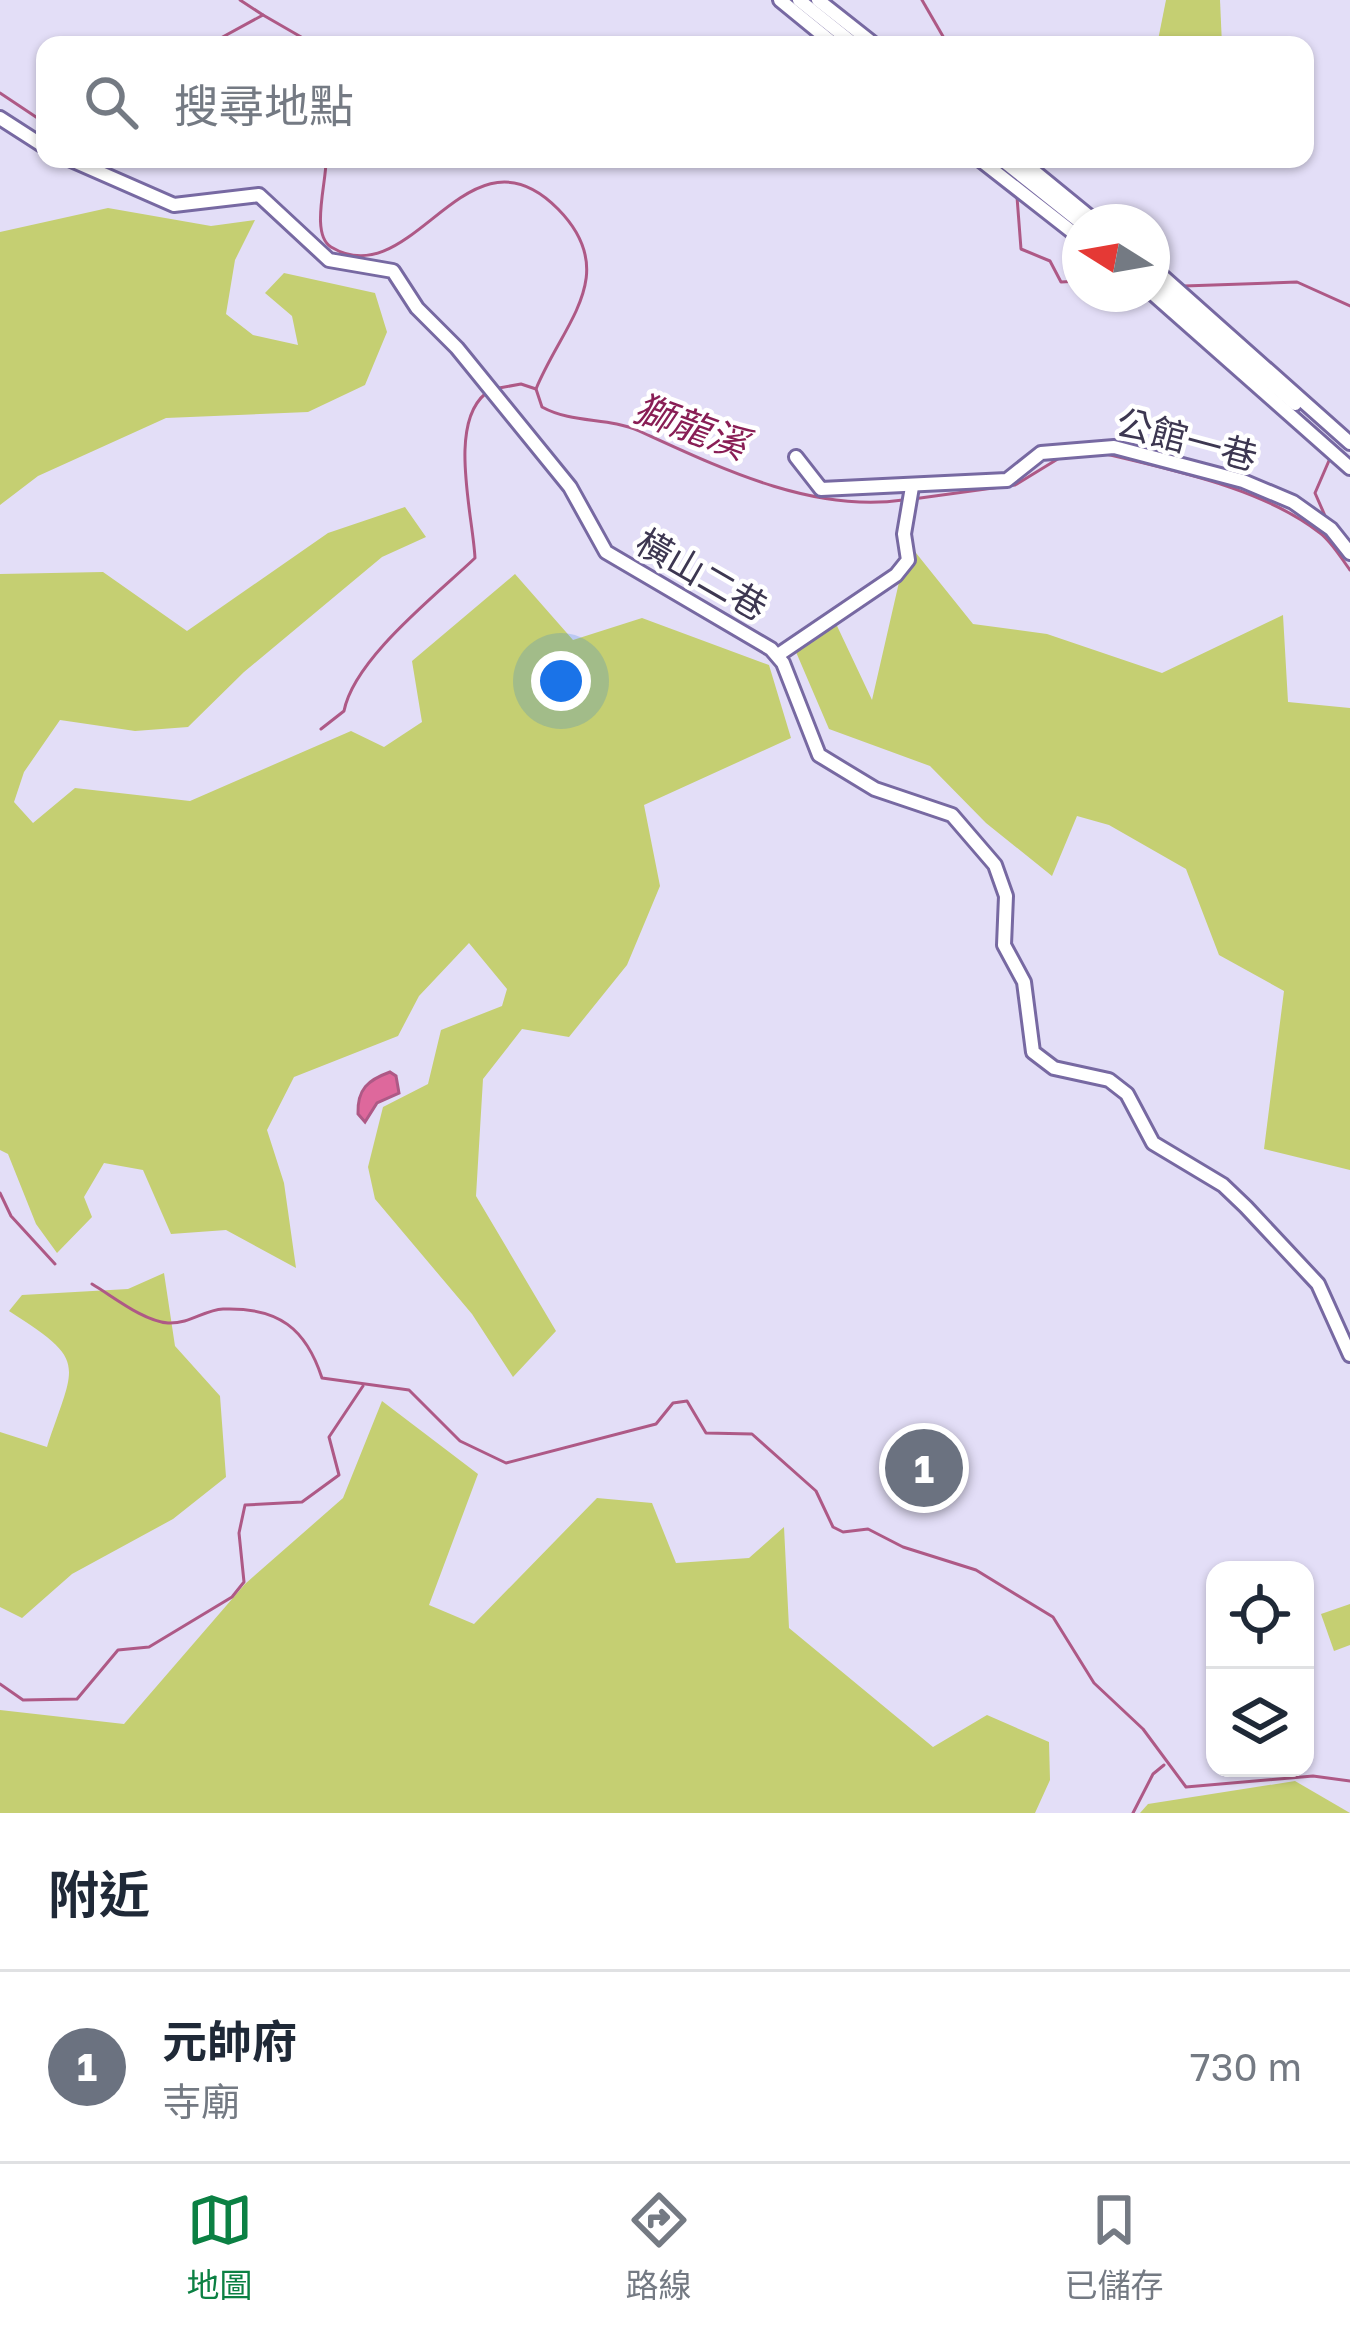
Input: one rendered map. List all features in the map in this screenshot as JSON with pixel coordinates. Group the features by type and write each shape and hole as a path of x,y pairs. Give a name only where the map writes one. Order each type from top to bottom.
{"street":[{"path":"780,0 824,36"},
{"path":"799,0 844,36"},
{"path":"818,0 864,36"},
{"path":"0,118 36,141"},
{"name":"橫山二巷","path":"88,168 161,202 200,205 249,192 270,202 329,260 393,271 417,308 570,488 606,552 778,655 819,755 875,790 952,815 995,865 1006,896 1004,945 1024,982 1033,1052 1054,1068 1109,1080 1127,1094 1153,1142 1223,1185 1318,1284 1350,1354"},
{"path":"991,168 1062,224"},
{"path":"1012,168 1062,208"},
{"path":"1029,168 1074,204"},
{"path":"1170,283 1350,442"},
{"path":"1170,296 1350,452"},
{"path":"1170,309 1350,468"},
{"name":"公館一巷","path":"796,457 821,489 910,496 1007,480 1041,453 1091,445 1114,447 1243,481 1293,502 1330,529 1350,553"},
{"path":"778,655 896,575 908,560 904,535 910,496"}],"green space":[{"path":"1166,0 1220,0 1222,36 1159,36"},
{"path":"108,208 211,226 255,220 235,260 226,314 253,335 298,345 292,316 265,293 284,273 375,293 387,332 365,385 308,412 166,418 38,476 0,505 0,232"},
{"path":"405,507 426,537 382,557 244,672 188,727 135,731 60,720 24,772 14,802 33,823 75,788 190,801 351,731 384,747 422,722 412,661 515,574 573,640 642,618 769,665 791,738 644,805 660,886 627,965 569,1037 522,1029 483,1079 476,1196 556,1331 513,1377 472,1314 375,1199 368,1167 383,1107 428,1084 441,1030 502,1006 507,989 469,943 419,996 398,1036 294,1077 267,1130 284,1183 296,1268 226,1230 171,1234 143,1170 104,1163 84,1197 92,1217 57,1253 36,1224 8,1154 0,1150 0,574 103,572 187,631 328,533"},
{"path":"908,543 973,624 1047,634 1162,673 1283,615 1288,702 1350,708 1350,1170 1264,1149 1284,991 1219,955 1186,869 1109,825 1077,816 1052,876 986,823 930,766 829,729 796,652 830,611 872,700"},
{"path":"164,1273 175,1346 220,1396 226,1477 173,1519 72,1574 22,1618 0,1607 0,1432 47,1447 64,1397 68,1366 53,1342 9,1311 22,1295 128,1289"},
{"path":"382,1401 478,1474 429,1605 474,1624 597,1498 652,1503 676,1563 749,1558 784,1527 789,1628 933,1747 987,1715 1049,1742 1050,1780 1035,1813 0,1813 0,1710 124,1724 245,1584 343,1498"},
{"path":"1350,1604 1350,1645 1334,1651 1321,1614"},
{"path":"1295,1781 1350,1813 1140,1813 1148,1804"}],"shaded area":[{"path":"390,1072 396,1076 399,1093 377,1103 365,1122 358,1114 362,1092"}],"waterway":[{"path":"240,0 263,15"},
{"path":"922,0 943,36"},
{"name":"獅龍溪","path":"224,36 263,15 299,36"},
{"name":"獅龍溪","path":"0,93 36,117"},
{"name":"獅龍溪","path":"325,168 320,219 325,240 331,247 361,256 388,249 468,193 496,183 525,186 558,209 577,233 586,277 572,320 536,389 542,407 627,427 734,473 801,494 835,500 903,500"},
{"path":"1017,197 1021,249 1050,261 1062,282"},
{"path":"1184,286 1297,282 1350,306"},
{"path":"499,388 521,384 536,389"},
{"path":"321,729 344,711 363,670 379,650 475,558 465,448 474,408 485,394"},
{"name":"獅龍溪","path":"1106,454 1217,483 1272,504 1320,533 1350,570"},
{"path":"1326,518 1315,493 1331,456"},
{"name":"獅龍溪","path":"913,499 1015,485 1061,457"},
{"path":"0,1193 11,1216 55,1264"},
{"path":"92,1284 139,1313 168,1323 223,1309 275,1317 308,1346 322,1378 409,1390 460,1441 506,1463 656,1424 673,1403 687,1401 706,1433 752,1434 816,1491 833,1527 843,1532 868,1529 903,1547 976,1570 1053,1617 1094,1683 1143,1729 1186,1787 1313,1776 1350,1781"},
{"path":"0,1684 23,1700 77,1699 118,1650 149,1647 232,1597 244,1582 239,1533 245,1505 302,1502 339,1475 329,1437 363,1386"},
{"path":"1133,1813 1153,1774 1164,1765"}],"place":[{"name":"元帥府","path":"924,1468"}]}
